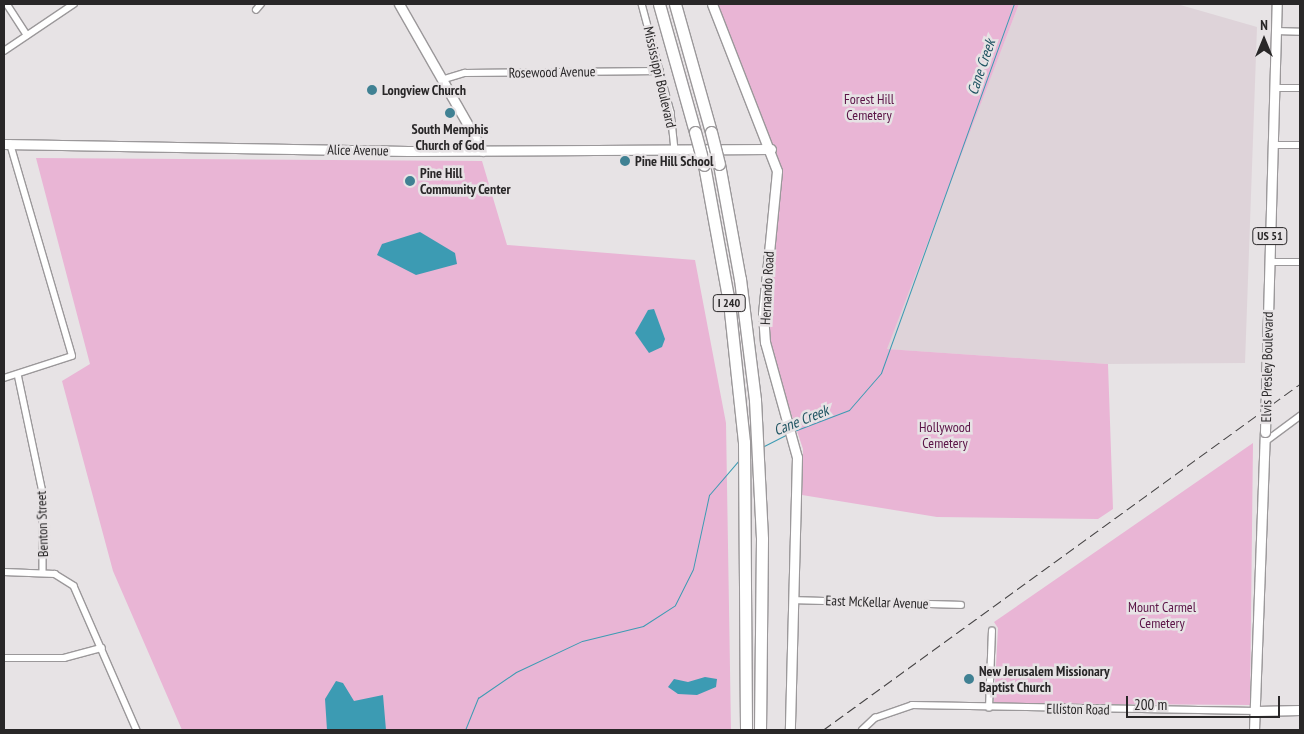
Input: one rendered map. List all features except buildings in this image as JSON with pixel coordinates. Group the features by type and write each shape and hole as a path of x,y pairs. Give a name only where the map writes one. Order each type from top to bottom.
{"highway":[{"name":"I 240","path":"659,4 704,165 729,302 744,442 746,730"},
{"name":"I 240","path":"675,4 719,164 740,278 759,466 760,730"}],"street":[{"path":"7,4 27,35"},
{"path":"4,51 74,4"},
{"path":"256,10 261,4"},
{"name":"Mississippi Boulevard","path":"642,4 660,71 675,150"},
{"name":"Hernando Road","path":"712,4 771,149 777,171 762,314 765,342 796,443 790,730"},
{"name":"Elvis Presley Boulevard","path":"1254,730 1265,442 1277,4"},
{"path":"403,5 484,151"},
{"path":"1276,31 1300,32"},
{"name":"Rosewood Avenue","path":"445,79 465,73 660,71"},
{"path":"1275,88 1300,88"},
{"path":"4,378 72,356 7,144"},
{"name":"Alice Avenue","path":"7,144 484,151 771,149"},
{"path":"1273,145 1300,146"},
{"path":"1269,262 1300,262"},
{"name":"Benton Street","path":"18,374 43,493 43,573 65,577 74,586 137,730"},
{"path":"1265,442 1300,416"},
{"path":"4,572 43,573"},
{"name":"East McKellar Avenue","path":"793,600 961,605"},
{"path":"989,708 992,631"},
{"path":"4,658 64,658 102,648"},
{"name":"Elliston Road","path":"862,730 881,715 912,705 989,708 1300,710"}],"shaded area":[{"path":"1019,4 1177,4 1257,27 1245,363 1108,364 886,349"}],"green space":[{"path":"714,4 1019,4 887,349 1108,364 1113,509 1098,519 937,517 802,495 803,449 767,341 778,161"},
{"path":"36,158 482,161 507,245 695,260 726,423 731,730 182,730 113,571 62,381 90,364"},
{"name":"Mount Carmel Cemetery","path":"1253,443 1250,705 994,703 998,628 994,622"}],"water":[{"path":"420,232 455,253 457,264 416,275 377,255 382,244"},
{"path":"654,309 665,339 662,347 649,353 635,333 648,310"},
{"path":"705,677 717,679 716,687 697,695 678,694 668,687 674,679 688,682"},
{"path":"336,681 343,683 354,701 383,695 386,730 327,730 325,699"}],"waterway":[{"name":"Cane Creek","path":"794,431 849,410 881,373 1014,4"},
{"name":"Cane Creek","path":"762,447 786,435"},
{"name":"Cane Creek","path":"465,730 478,698 516,672 582,641 643,626 675,605 693,569 709,495 739,460"}],"railway":[{"path":"823,730 1300,384"}],"place":[{"name":"Longview Church","path":"372,90"},
{"name":"South Memphis Church of God","path":"450,113"},
{"name":"Pine Hill School","path":"625,161"},
{"name":"Pine Hill Community Center","path":"410,181"},
{"name":"New Jerusalem Missionary Baptist Church","path":"969,679"}],"park label":[{"name":"Forest Hill Cemetery","path":"869,108"},
{"name":"Hollywood Cemetery","path":"945,436"}]}
